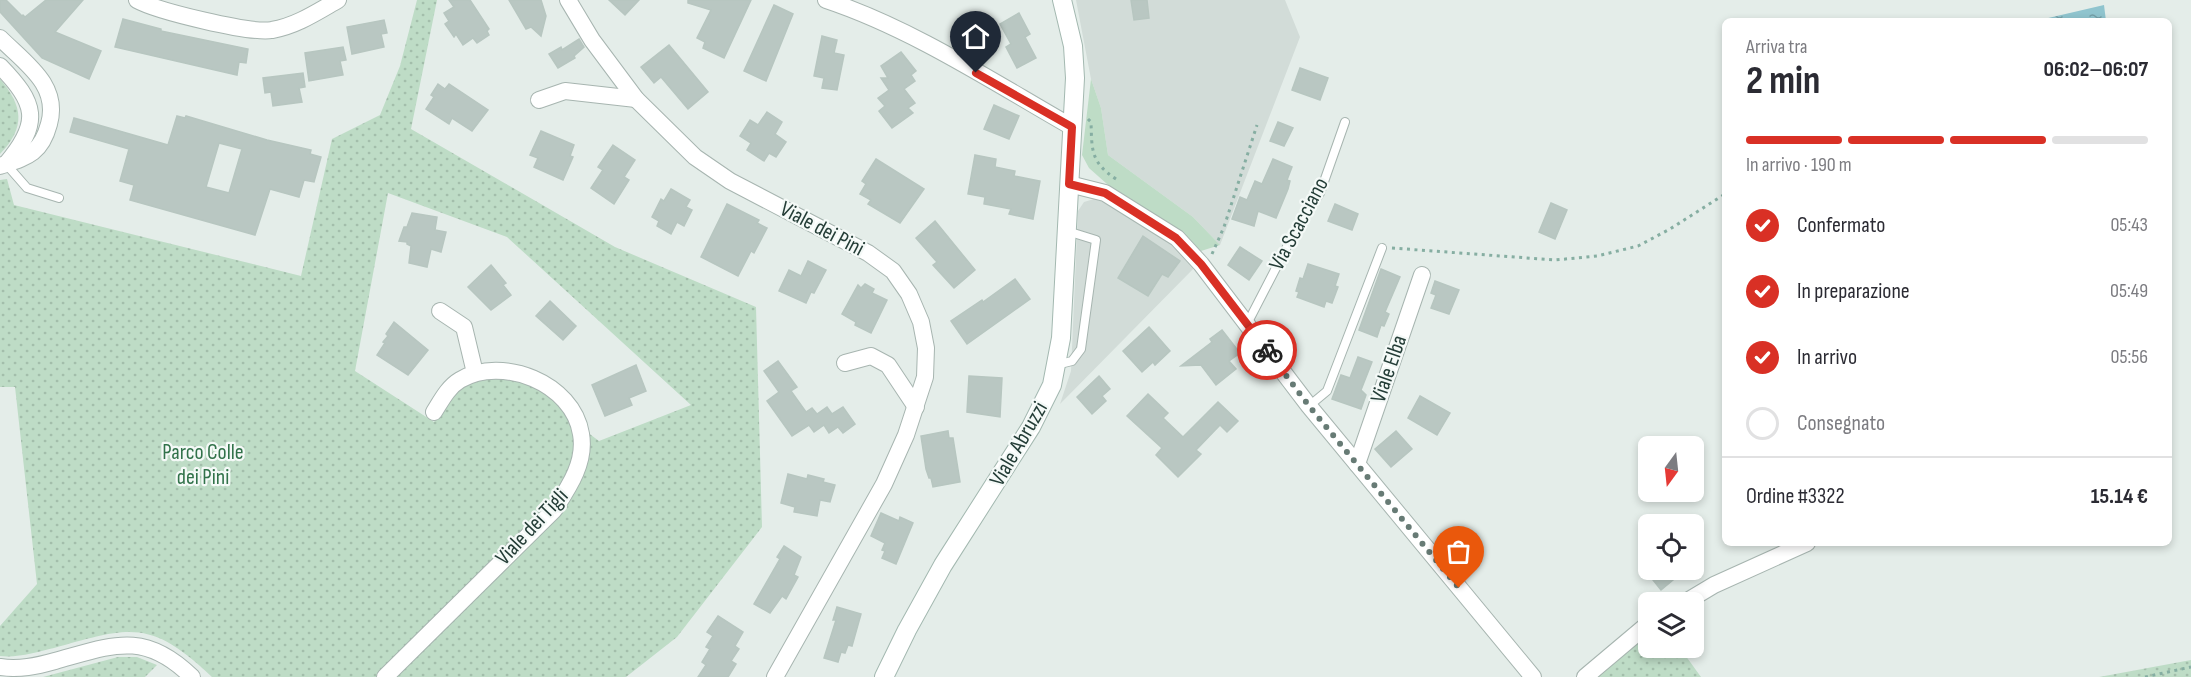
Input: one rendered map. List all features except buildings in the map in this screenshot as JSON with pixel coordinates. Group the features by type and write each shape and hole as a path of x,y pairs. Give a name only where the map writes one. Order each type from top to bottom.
{"street":[{"path":"137,0 162,9 243,29 269,31 296,24 338,0"},
{"name":"Viale dei Pini","path":"568,0 592,40 636,99 694,157 730,181 868,253 892,271 909,294 921,322 926,348 925,377 916,407 884,484 775,677"},
{"path":"826,0 856,10 898,29 1072,127"},
{"name":"Viale Abruzzi","path":"884,677 907,630 944,565 1031,428 1052,385 1060,338 1075,78 1073,46 1062,0"},
{"path":"0,38 37,75 52,99 52,113 45,139 25,158 3,165"},
{"path":"0,66 19,86 28,101 31,117 27,133 18,150 3,165"},
{"path":"539,100 565,91 636,99"},
{"path":"1069,184 1105,193 1176,238 1205,262 1247,324 1309,406 1533,677"},
{"name":"Viale Elba","path":"1357,464 1422,275"},
{"path":"440,311 465,327 475,373"},
{"path":"845,363 871,356 888,365 916,407"},
{"name":"Viale dei Tigli","path":"385,677 554,510 573,483 580,458 581,433 571,408 548,386 523,375 496,370 475,373 458,381 446,393 434,412"},
{"path":"1702,592 1800,546"},
{"path":"1585,677 1638,632"},
{"path":"0,667 10,669 34,667 105,647 129,644 152,648 178,663 192,677"}],"lane":[{"name":"Via Scacciano","path":"1247,324 1293,235 1320,193 1345,122"},
{"path":"3,165 27,188 58,198"},
{"path":"1056,365 1072,361 1082,349 1096,240 1067,231"},
{"path":"1309,406 1327,391 1382,248"}],"path":[{"path":"1205,262 1224,227 1257,125"},
{"path":"1382,248 1555,260 1597,256 1638,246 1722,196"},
{"path":"2145,677 2191,667"}],"shaded area":[{"path":"1076,0 1285,0 1300,37 1220,245 1193,217 1108,155 1101,108 1091,79"},
{"path":"1094,199 1114,205 1171,241 1195,267 1060,404 1071,371 1078,211 1084,202"}],"green space":[{"name":"Parco Colle dei Pini","path":"417,0 437,0 411,129 615,247 756,307 762,527 677,637 626,677 393,677 559,514 587,432 599,441 691,405 507,237 388,193 355,371 434,422 458,389 478,379 495,377 512,379 529,384 545,393 568,419 575,444 575,453 569,472 549,505 376,677 212,677 172,645 139,632 103,635 27,654 0,656 0,626 37,584 15,387 0,387 0,180 7,179 14,205 301,276 332,139 380,115 400,66"},
{"path":"0,79 13,98 18,116 14,135 0,154"},
{"path":"1091,79 1101,108 1108,155 1193,217 1220,245 1201,251 1181,231 1107,184 1089,168 1082,155"},
{"path":"1638,637 1638,658 1687,658 1701,677 1591,677"},
{"path":"118,657 137,657 157,665 145,677 43,677"},
{"path":"2191,660 2191,677 2099,677"}],"water":[{"path":"2104,5 2106,18 2048,18"}],"way so far":[{"path":"1267,350 1309,406 1459,588"}],"route":[{"path":"976,73 1072,127 1069,184 1105,193 1176,238 1201,264 1267,350"}]}
